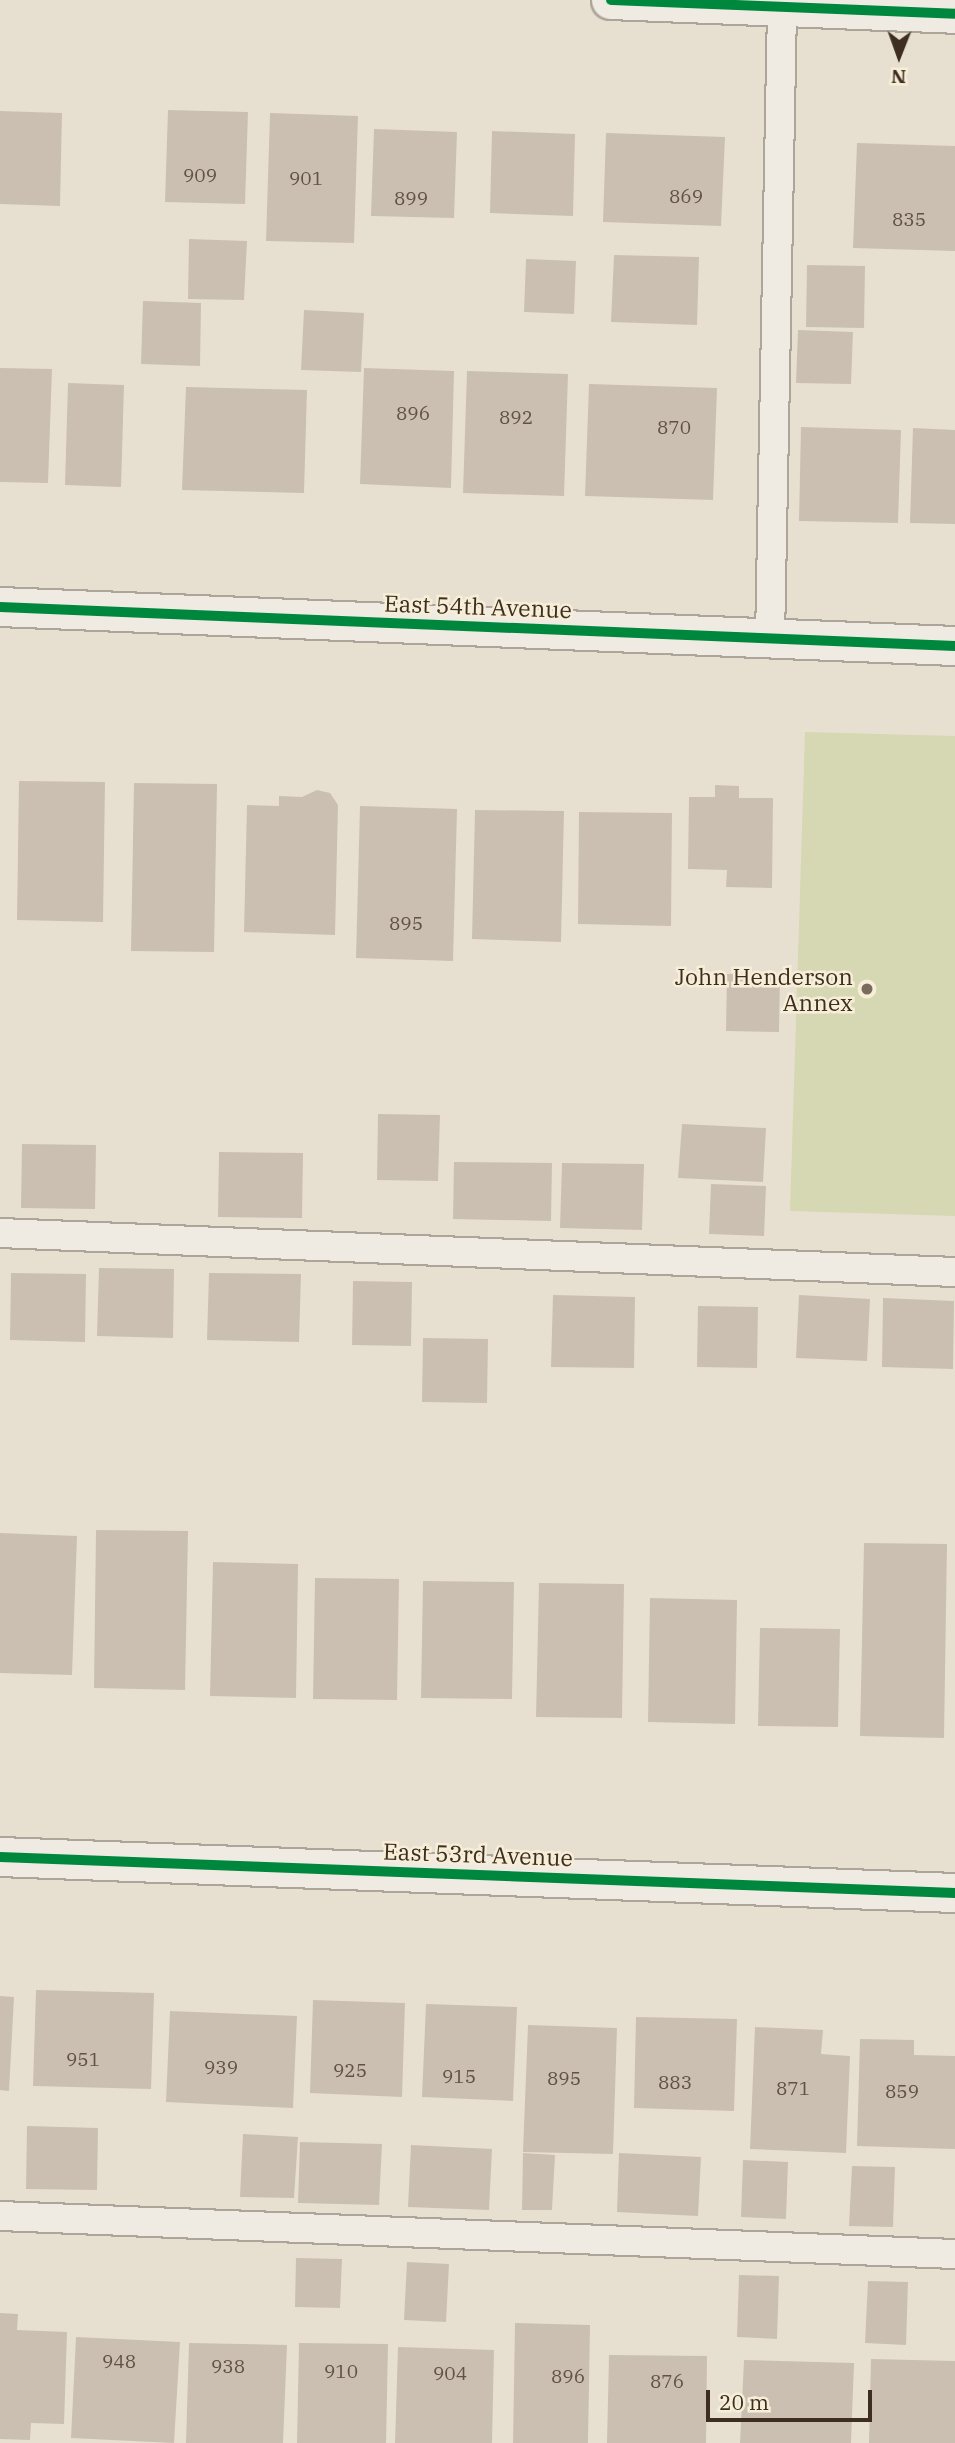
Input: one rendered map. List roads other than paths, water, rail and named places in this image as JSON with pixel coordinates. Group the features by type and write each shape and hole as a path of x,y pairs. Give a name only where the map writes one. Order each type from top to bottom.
{"street":[{"path":"611,0 955,14"},
{"name":"East 54th Avenue","path":"0,607 955,646"},
{"name":"East 53rd Avenue","path":"0,1857 955,1893"}],"lane":[{"path":"770,639 782,7"},
{"path":"0,1233 955,1272"},
{"path":"0,2216 955,2254"}],"place":[{"name":"John Henderson Annex","path":"867,989"}]}
